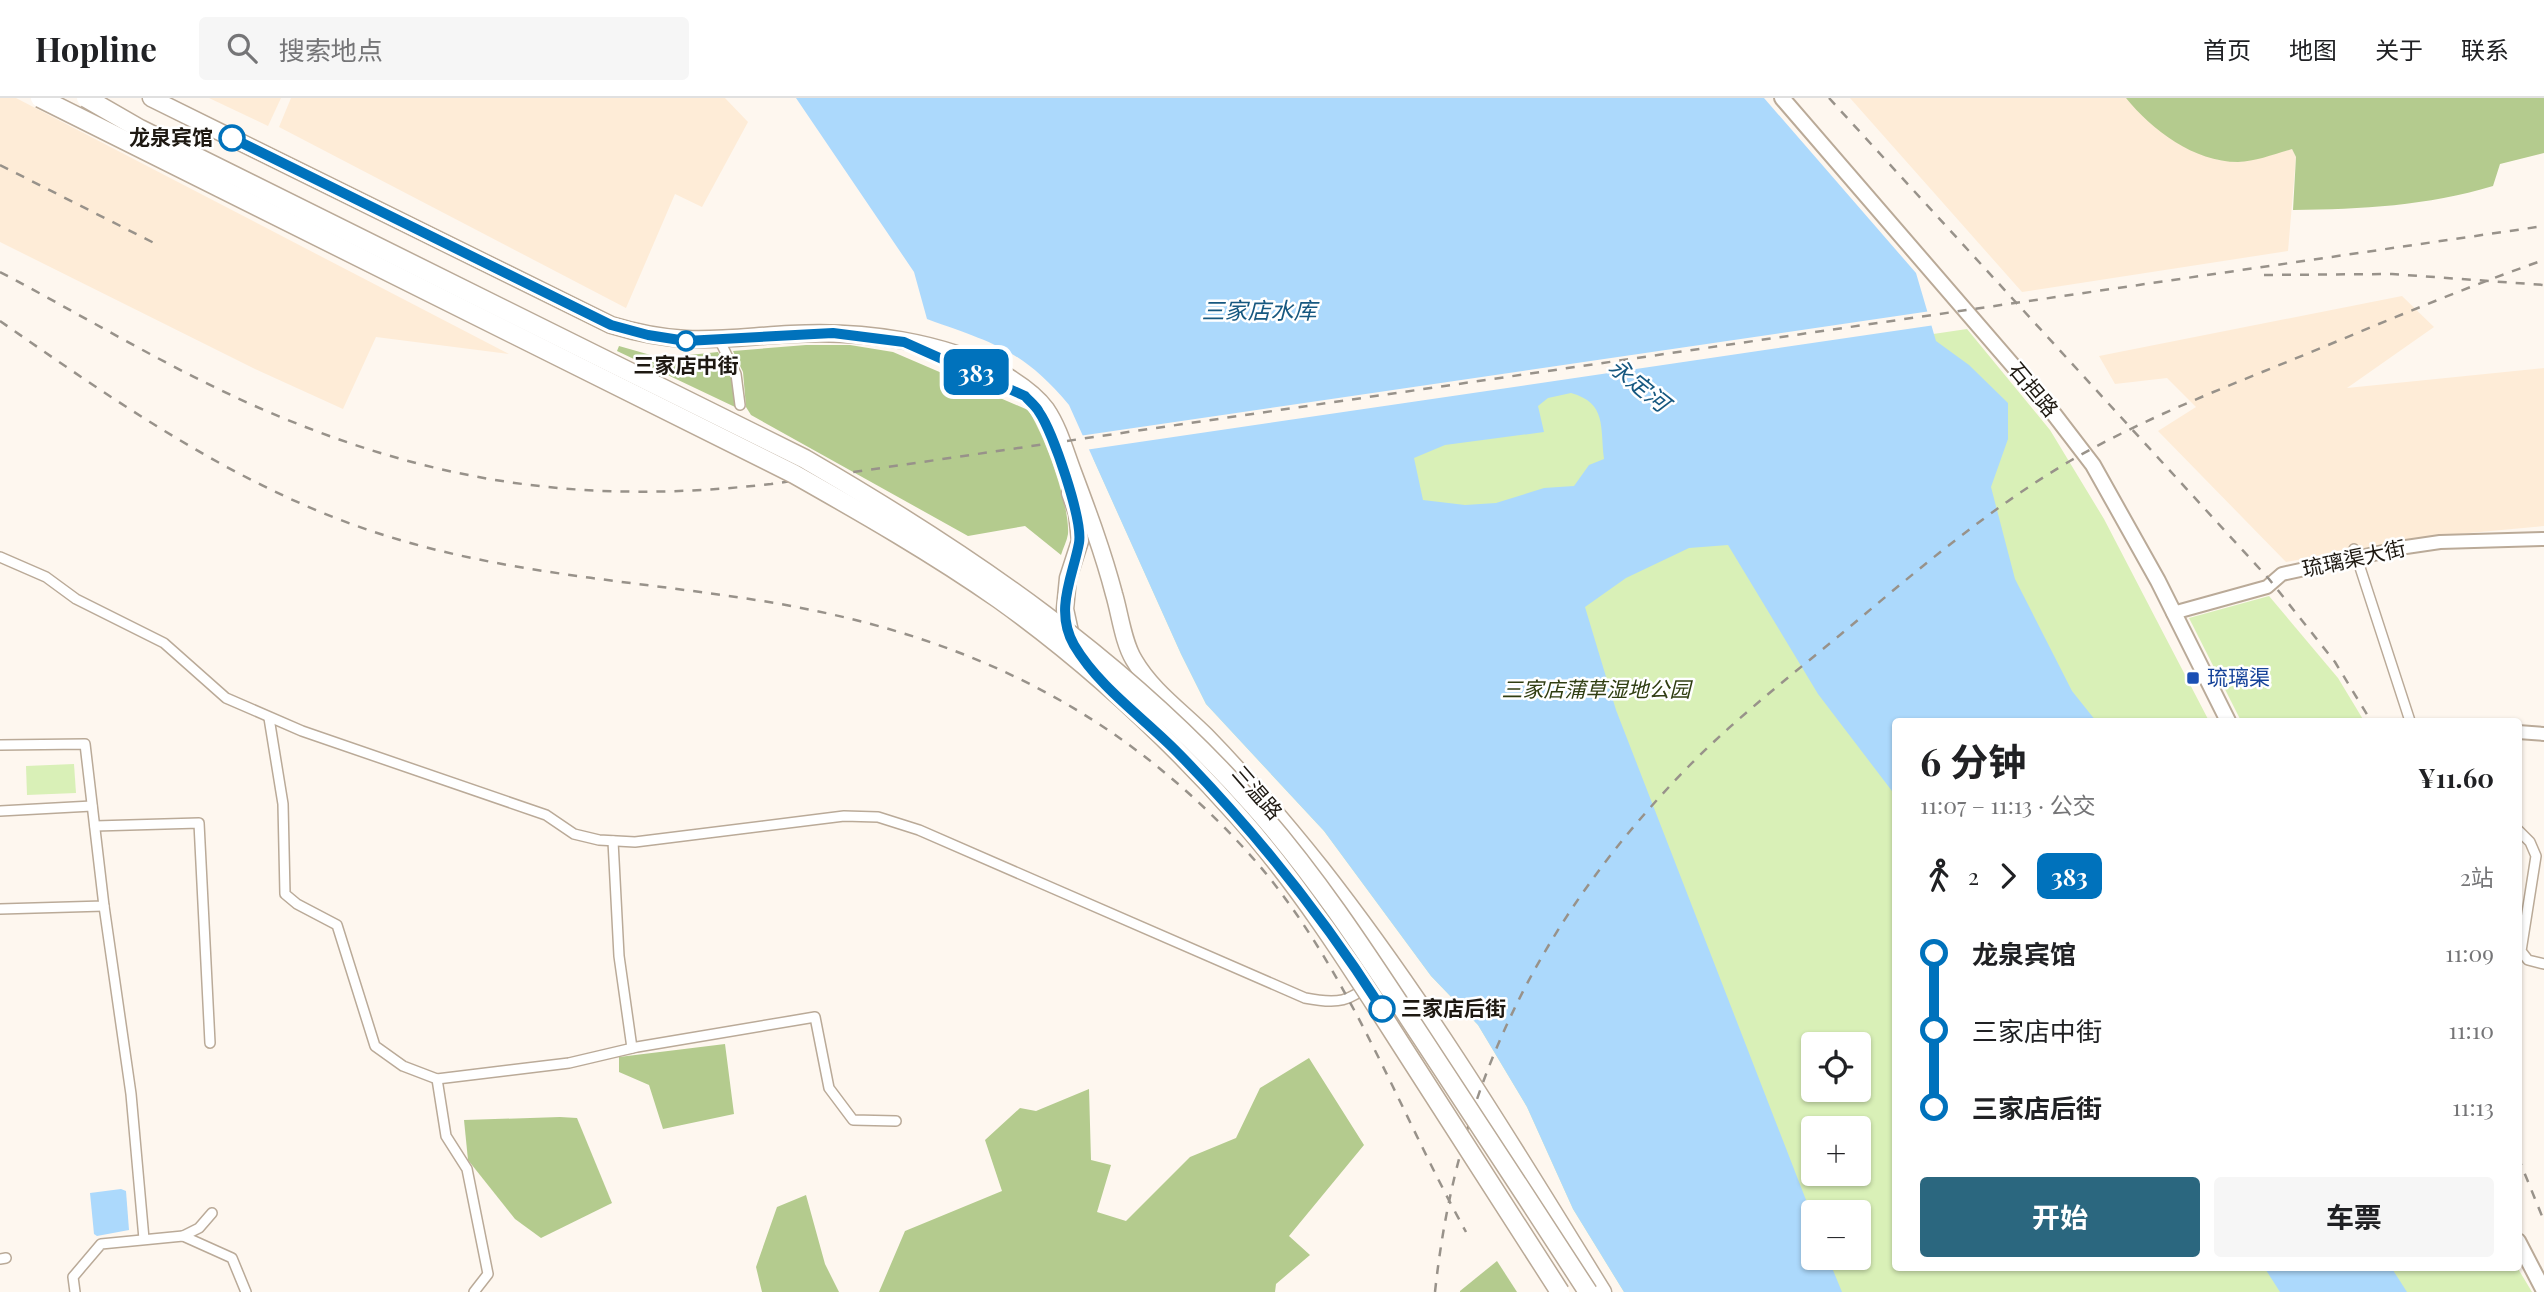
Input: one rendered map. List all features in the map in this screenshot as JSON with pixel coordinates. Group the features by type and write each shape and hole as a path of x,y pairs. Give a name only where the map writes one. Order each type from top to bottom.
{"highway":[{"path":"40,98 794,474 891,530 999,599 1115,692"},
{"path":"86,98 140,129 805,458 901,514 1007,584 1072,634 1191,740 1256,807 1303,866 1355,935 1588,1292"},
{"name":"三温路","path":"152,98 611,325 660,337 720,341 833,333 904,342 945,351 1006,376 1030,392 1045,407 1057,428 1102,548 1132,657 1166,701 1204,734 1265,801 1322,870 1395,968 1494,1115 1603,1292"},
{"name":"三温路","path":"904,342 1001,383 1025,396 1039,411 1077,513 1080,541 1068,578 1065,609 1073,643 1090,668 1180,754 1241,820 1289,879 1367,987 1560,1292"},
{"path":"1289,879 1337,945 1560,1292"}],"main road":[{"name":"石担路","path":"1782,98 2055,415 2092,465 2226,718"},
{"path":"2522,1249 2544,1291"}],"street":[{"path":"720,341 736,374 740,405"},
{"name":"琉璃渠大街","path":"2173,613 2267,587 2282,574 2355,554 2440,542 2544,539"},
{"path":"2355,554 2409,718"},
{"path":"0,557 46,578 76,599 164,643 226,698 269,718 518,804 546,815 574,834 635,842 844,816 878,817 919,830 1305,998 1334,1003 1344,1001 1395,968"},
{"path":"269,718 283,804 285,894 297,904 337,925 375,1046 402,1066 437,1079 569,1063 632,1048 815,1017 828,1088 853,1120 896,1121"},
{"path":"2522,732 2544,734"},
{"path":"0,745 85,744 104,906 131,1094 144,1238"},
{"path":"0,811 92,806"},
{"path":"95,826 199,823 209,1043"},
{"path":"2522,834 2530,842 2536,856 2522,938"},
{"path":"612,841 619,956 632,1048"},
{"path":"0,909 104,906"},
{"path":"2522,952 2528,960 2544,964"},
{"path":"437,1079 446,1136 467,1169 488,1275 474,1292"},
{"path":"75,1292 74,1276 101,1244 183,1236 198,1228 212,1213"},
{"path":"183,1236 232,1258 246,1292"}],"shaded area":[{"path":"0,98 16,98 509,354 376,337 343,409 255,369 0,242"},
{"path":"209,98 281,98 268,126"},
{"path":"291,98 725,98 748,122 702,207 675,194 626,308 279,127"},
{"path":"1850,98 2126,98 2218,160 2239,162 2292,149 2296,157 2288,251 2022,292"},
{"path":"2402,296 2434,327 2347,388 2544,368 2544,526 2426,537 2286,562 2158,431 2196,407 2167,378 2115,384 2099,356"}],"green space":[{"path":"2126,98 2544,98 2544,153 2500,164 2493,186 2468,193 2394,205 2293,210 2296,157 2292,149 2259,159 2222,161 2175,142 2148,121"},
{"name":"三家店蒲草湿地公园","path":"1967,329 2050,430 2104,519 2207,718 1892,718 1892,1271 2519,1271 2532,1292 1624,1292 1573,1209 1527,1107 1478,1025 1431,976 1324,831 1206,704 1093,458"},
{"path":"806,345 850,345 893,352 1028,410 1048,452 1065,506 1068,534 1061,555 1025,526 968,536 751,415 746,407 743,372 733,351"},
{"path":"619,346 661,358 718,352 733,382 735,407 617,351"},
{"path":"2269,596 2338,678 2362,718 2239,718 2189,618"},
{"path":"74,764 76,793 27,795 26,766"},
{"path":"725,1044 734,1114 663,1129 649,1085 619,1072 619,1057"},
{"path":"1309,1058 1364,1145 1289,1236 1310,1255 1276,1284 1275,1292 879,1292 905,1231 1002,1191 985,1140 1020,1108 1036,1111 1089,1089 1091,1160 1111,1165 1097,1212 1126,1221 1190,1157 1236,1138 1260,1088"},
{"path":"577,1118 612,1203 541,1238 515,1219 468,1160 464,1120"},
{"path":"806,1195 825,1264 839,1292 762,1292 756,1267 777,1207"},
{"path":"1497,1261 1517,1292 1460,1292 1460,1291"}],"water":[{"name":"三家店水库","path":"796,98 1764,98 1916,273 1936,341 1969,365 2008,403 2008,439 1991,487 2015,579 2072,691 2094,718 1892,718 1892,791 1818,694 1728,545 1689,548 1626,578 1585,607 1616,710 1806,1200 1801,1200 1801,1270 1833,1270 1842,1292 1624,1292 1573,1209 1527,1107 1478,1025 1431,976 1324,831 1206,704 1069,405 1036,371 1021,360 970,335 927,319 914,272","holes":["1571,393 1583,397 1600,418 1604,459 1589,465 1574,486 1544,488 1496,503 1465,505 1423,500 1414,458 1445,445 1544,432 1538,406 1548,398"]},
{"path":"121,1189 126,1191 129,1230 97,1236 94,1234 90,1193"},
{"path":"2267,1271 2394,1271 2407,1292 2280,1292"}],"pier":[{"path":"1931,311 1935,325 1085,450 1079,436"}],"railway":[{"path":"1829,98 2269,579 2335,662 2369,718"},
{"path":"0,165 156,244"},
{"path":"0,272 211,385 283,418 344,441 404,460 463,474 522,484 643,492 771,484 2544,226"},
{"path":"1435,1292 1446,1216 1463,1143 1486,1074 1515,1007 1550,944 1590,883 1636,824 1724,732 1952,543 2009,500 2070,461 2098,445 2215,391 2544,260"},
{"path":"2264,275 2392,274 2544,285"},
{"path":"0,321 94,386 191,447 241,475 345,522 400,540 484,561 743,598 816,611 885,628 951,650 1014,676 1075,709 1133,748 1188,793 1241,845 1277,888 1309,934 1365,1031 1466,1232"},
{"path":"2522,1167 2544,1221"}],"bus line":[{"name":"383","path":"232,138 611,325 686,341 727,341 790,334 833,333 904,342 1025,396 1039,411 1048,430 1077,513 1080,541 1068,578 1065,609 1073,643 1090,668 1180,754 1241,820 1329,932 1382,1009"}],"place":[{"name":"龙泉宾馆","path":"232,138"},
{"name":"三家店中街","path":"686,341"},
{"name":"琉璃渠","path":"2193,678"},
{"name":"三家店后街","path":"1382,1009"}],"water label":[{"name":"永定河","path":"1639,385"}]}
